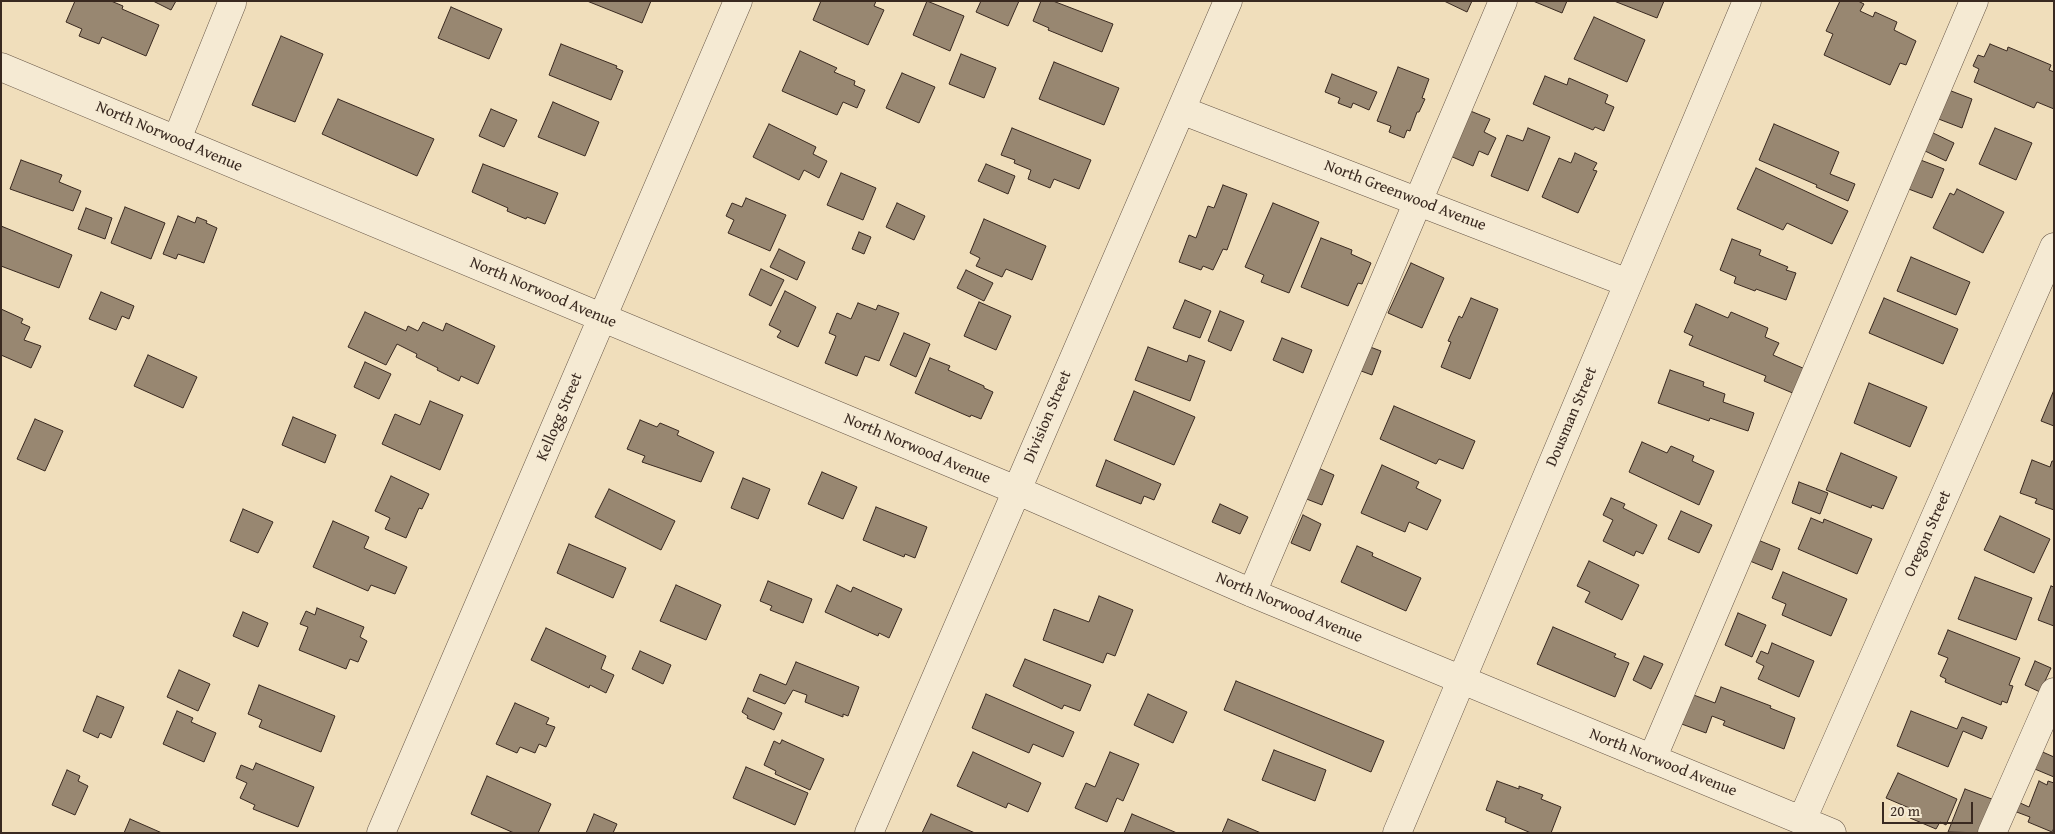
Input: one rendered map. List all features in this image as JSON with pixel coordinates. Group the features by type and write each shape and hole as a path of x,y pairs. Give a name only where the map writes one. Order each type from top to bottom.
{"street":[{"name":"Kellogg Street","path":"381,833 738,1"},
{"name":"Division Street","path":"870,833 1228,1"},
{"path":"1252,593 1503,1"},
{"name":"Dousman Street","path":"1396,833 1747,1"},
{"path":"1652,759 1974,1"},
{"path":"177,140 232,3"},
{"name":"North Norwood Avenue","path":"1,67 1016,490 1252,593 1832,833"},
{"name":"North Greenwood Avenue","path":"1181,110 1628,283"},
{"name":"Oregon Street","path":"1802,820 2054,247"},
{"path":"1992,833 2054,692"}],"building":[{"path":"75,1 111,1 123,6 122,9 159,25 146,56 102,37 99,44 79,36 82,29 66,22"},
{"path":"153,1 176,1 171,10"},
{"path":"587,1 651,1 642,23"},
{"path":"821,1 876,1 874,6 884,10 868,45 813,20"},
{"path":"927,1 964,16 950,51 913,35"},
{"path":"981,1 1019,1 1008,26 976,12"},
{"path":"1041,1 1053,1 1113,24 1102,52 1048,30 1049,28 1033,21"},
{"path":"1444,1 1472,1 1467,12"},
{"path":"1533,1 1567,1 1562,13"},
{"path":"1614,1 1664,1 1657,18"},
{"path":"1840,1 1858,1 1864,4 1860,11 1873,17 1875,12 1897,22 1894,30 1916,41 1906,65 1900,63 1890,85 1824,55 1833,34 1826,31"},
{"path":"451,7 502,29 489,59 438,38"},
{"path":"1594,17 1645,40 1627,82 1574,59"},
{"path":"281,36 323,54 295,122 252,105"},
{"path":"561,44 617,66 616,68 623,71 611,100 549,75"},
{"path":"1990,44 2007,51 2008,47 2051,65 2049,70 2054,72 2054,109 2037,102 2034,108 1974,82 1979,69 1973,66 1978,55 1984,57"},
{"path":"800,51 837,68 834,72 855,81 854,85 865,90 857,108 843,102 837,115 782,91"},
{"path":"961,54 996,68 984,98 949,84"},
{"path":"1054,62 1119,88 1104,125 1039,99"},
{"path":"1398,67 1429,79 1422,98 1425,99 1419,112 1417,112 1410,131 1407,130 1404,138 1389,132 1391,126 1377,121"},
{"path":"902,73 935,87 919,123 886,108"},
{"path":"1332,74 1377,92 1369,110 1353,103 1351,108 1338,103 1340,98 1325,92"},
{"path":"1545,76 1567,85 1569,78 1608,95 1605,103 1614,107 1604,131 1595,127 1593,130 1533,104"},
{"path":"1946,89 1972,99 1962,128 1936,118"},
{"path":"338,99 434,139 417,176 322,134"},
{"path":"553,102 599,122 585,156 538,137"},
{"path":"491,109 517,120 504,147 479,136"},
{"path":"1468,110 1490,119 1484,132 1496,138 1488,155 1479,151 1473,166 1448,155"},
{"path":"769,124 816,147 813,154 827,161 819,178 804,170 799,180 753,157"},
{"path":"1774,124 1839,152 1830,174 1855,184 1848,201 1816,187 1817,185 1759,160"},
{"path":"1012,128 1091,160 1079,189 1054,179 1050,188 1028,179 1031,170 1014,163 1015,160 1001,155"},
{"path":"1528,128 1550,137 1528,191 1491,176 1507,135 1523,141"},
{"path":"1995,128 2032,143 2016,180 1979,164"},
{"path":"1931,132 1954,143 1946,161 1923,150"},
{"path":"1575,153 1597,163 1593,170 1597,171 1578,213 1542,197 1559,158 1571,163"},
{"path":"1918,159 1944,169 1932,198 1906,188"},
{"path":"21,160 62,175 59,182 81,191 73,211 10,189"},
{"path":"483,164 558,193 545,224 507,211 508,208 472,192"},
{"path":"986,164 1015,176 1008,194 978,181"},
{"path":"1756,168 1848,211 1832,244 1787,223 1783,230 1737,209"},
{"path":"841,173 876,188 863,220 827,205"},
{"path":"1223,185 1247,194 1227,250 1223,249 1213,270 1203,266 1201,270 1179,262 1189,235 1196,238 1208,206 1214,208"},
{"path":"1957,189 2004,212 1983,253 1933,228 1950,193 1954,195"},
{"path":"746,198 786,215 770,251 728,233 734,220 726,216 732,203 742,207"},
{"path":"897,203 925,216 914,240 886,227"},
{"path":"1273,203 1319,222 1289,293 1261,282 1264,275 1245,267"},
{"path":"125,207 165,223 151,259 111,243"},
{"path":"86,208 112,218 105,239 78,229"},
{"path":"178,216 195,223 197,217 217,228 204,263 178,254 176,259 163,254"},
{"path":"984,219 1046,246 1032,280 1006,269 1002,277 976,266 980,258 970,253"},
{"path":"1,226 72,255 59,288 1,266"},
{"path":"859,232 871,237 864,254 852,249"},
{"path":"1321,238 1352,250 1351,254 1371,263 1362,284 1358,283 1348,306 1301,287"},
{"path":"1732,239 1761,250 1759,255 1788,267 1786,270 1796,273 1786,300 1734,283 1736,277 1720,270"},
{"path":"779,249 805,262 797,280 770,267"},
{"path":"1911,257 1970,282 1956,315 1897,291"},
{"path":"1411,263 1444,278 1422,328 1388,313"},
{"path":"761,269 784,280 771,306 749,295"},
{"path":"966,270 993,283 984,301 957,288"},
{"path":"785,291 816,307 798,347 777,337 781,331 769,325"},
{"path":"101,292 134,306 129,319 122,316 116,330 89,319"},
{"path":"1471,298 1498,309 1470,379 1441,367 1451,342 1448,341 1459,316 1462,318"},
{"path":"1884,298 1958,329 1943,364 1869,333"},
{"path":"1185,300 1211,311 1200,338 1173,328"},
{"path":"979,302 1011,316 996,350 964,336"},
{"path":"858,303 876,310 878,305 899,313 879,361 865,356 857,376 825,363 836,336 829,333 837,313 851,319"},
{"path":"1696,304 1728,318 1731,312 1768,328 1765,337 1779,343 1773,355 1805,369 1795,394 1764,381 1766,376 1689,345 1693,336 1684,332"},
{"path":"1,309 23,319 21,323 30,327 24,340 41,346 31,368 1,355"},
{"path":"1220,311 1244,321 1231,351 1208,341"},
{"path":"365,312 406,331 408,326 418,331 423,322 443,331 446,323 495,346 478,384 461,376 459,381 437,370 438,368 416,357 417,354 397,344 386,365 348,347"},
{"path":"904,333 930,344 916,377 890,365"},
{"path":"1282,338 1312,350 1303,373 1273,360"},
{"path":"1362,344 1381,351 1372,375 1353,368"},
{"path":"1148,347 1187,362 1189,355 1205,361 1190,401 1135,380"},
{"path":"148,355 197,377 183,408 134,386"},
{"path":"930,358 950,366 948,370 993,392 981,419 971,415 970,417 915,393"},
{"path":"365,362 391,374 379,399 354,387"},
{"path":"1670,370 1704,382 1703,386 1725,394 1723,402 1754,413 1748,431 1710,418 1709,421 1658,403"},
{"path":"1869,383 1927,407 1910,447 1854,423"},
{"path":"2054,390 2054,426 2041,421"},
{"path":"1134,391 1195,417 1174,465 1114,440"},
{"path":"430,401 463,415 440,470 382,444 395,414 420,425"},
{"path":"1394,406 1475,441 1463,469 1439,459 1436,464 1380,439"},
{"path":"293,417 336,435 325,463 282,445"},
{"path":"35,419 63,431 45,471 17,459"},
{"path":"640,420 657,427 660,423 679,431 677,435 714,452 701,482 642,462 645,456 627,449"},
{"path":"1642,442 1667,453 1671,446 1694,456 1692,461 1714,471 1699,505 1629,472"},
{"path":"1841,453 1897,477 1883,509 1872,505 1871,508 1826,490"},
{"path":"1106,460 1161,484 1154,500 1144,496 1141,504 1096,486"},
{"path":"2032,460 2050,467 2052,461 2054,461 2054,510 2035,503 2037,499 2020,493"},
{"path":"1382,465 1419,482 1416,488 1441,500 1427,530 1409,522 1405,532 1361,513"},
{"path":"1316,467 1334,475 1322,505 1304,498"},
{"path":"822,472 857,487 843,519 808,504"},
{"path":"391,476 429,494 422,509 419,508 406,538 385,529 390,518 375,511"},
{"path":"743,478 770,489 758,519 731,508"},
{"path":"1799,482 1828,493 1820,514 1792,503"},
{"path":"609,489 675,521 661,550 595,517"},
{"path":"1611,498 1625,504 1623,508 1657,525 1643,554 1636,551 1634,556 1603,541 1613,520 1603,515"},
{"path":"1220,504 1248,517 1240,534 1212,522"},
{"path":"876,507 927,527 915,558 905,554 904,557 863,540"},
{"path":"243,509 273,522 258,553 230,541"},
{"path":"1681,511 1712,525 1699,553 1668,539"},
{"path":"1303,515 1321,524 1310,551 1291,543"},
{"path":"2000,516 2050,539 2034,573 1984,550"},
{"path":"1811,518 1823,523 1824,519 1872,539 1857,574 1798,549"},
{"path":"333,521 369,537 364,548 407,567 395,594 371,585 368,591 313,567"},
{"path":"1753,538 1780,549 1772,570 1745,559"},
{"path":"569,544 626,568 613,598 557,573"},
{"path":"1357,546 1373,553 1372,556 1421,578 1406,611 1341,582"},
{"path":"1589,561 1639,585 1622,620 1585,602 1590,592 1577,586"},
{"path":"1783,572 1847,599 1831,636 1782,615 1786,604 1772,598"},
{"path":"1975,577 2032,598 2016,640 1958,619"},
{"path":"768,581 812,599 803,623 770,610 772,606 760,601"},
{"path":"676,585 721,605 706,640 660,621"},
{"path":"837,585 851,592 853,587 902,609 889,638 879,633 878,636 825,612"},
{"path":"2051,586 2054,587 2054,626 2038,620"},
{"path":"1099,596 1133,610 1115,656 1107,653 1103,663 1043,640 1054,609 1089,622"},
{"path":"317,608 364,627 360,637 367,641 358,662 350,659 346,669 299,650 308,627 300,624 306,611 315,615"},
{"path":"243,612 268,623 258,647 233,636"},
{"path":"1738,613 1766,625 1752,657 1725,645"},
{"path":"1553,627 1616,654 1614,657 1629,663 1615,697 1537,664"},
{"path":"546,628 606,656 601,669 614,675 606,693 590,685 589,688 531,660"},
{"path":"1948,630 2020,658 2009,685 2013,686 2007,703 2002,701 2001,705 1945,682 1946,679 1940,676 1948,658 1938,654"},
{"path":"1772,643 1814,661 1799,697 1758,679 1764,666 1756,662 1761,651 1768,654"},
{"path":"640,651 671,665 663,684 632,669"},
{"path":"1644,656 1663,664 1651,689 1633,680"},
{"path":"1025,659 1091,685 1080,711 1064,705 1062,709 1013,686"},
{"path":"2035,661 2051,668 2040,692 2025,685"},
{"path":"796,662 859,687 848,716 843,714 843,717 805,702 807,695 793,690 785,704 753,691 760,674 786,685"},
{"path":"179,670 210,684 198,711 167,697"},
{"path":"1236,681 1384,741 1371,772 1224,710"},
{"path":"259,685 335,716 321,752 259,727 262,720 248,714"},
{"path":"1721,687 1771,706 1770,708 1795,718 1784,749 1723,725 1725,721 1712,716 1706,733 1679,723 1691,694 1715,703"},
{"path":"986,694 1074,732 1063,757 1033,744 1029,753 972,728"},
{"path":"1148,694 1187,712 1173,743 1134,725"},
{"path":"97,696 124,707 111,738 100,733 98,738 83,731"},
{"path":"748,698 782,713 774,730 747,718 748,716 742,712"},
{"path":"515,703 549,718 546,724 555,727 546,747 539,744 535,753 520,747 517,753 496,744"},
{"path":"177,711 193,718 191,722 216,733 204,762 163,744"},
{"path":"1911,711 1957,729 1962,717 1987,727 1982,739 1963,731 1948,767 1897,746"},
{"path":"782,740 824,759 810,790 775,774 776,771 764,765 774,741 780,744"},
{"path":"1274,750 1326,770 1315,801 1262,780"},
{"path":"2038,750 2054,757 2054,777 2030,767"},
{"path":"973,752 1041,783 1028,812 1008,803 1006,808 957,786"},
{"path":"1110,752 1139,764 1123,801 1117,798 1107,822 1075,808 1086,783 1095,787"},
{"path":"256,763 314,787 298,827 253,809 255,805 240,798 247,783 236,778 241,765 253,770"},
{"path":"746,767 808,793 795,825 733,798"},
{"path":"67,770 80,776 78,781 88,786 75,815 52,805"},
{"path":"1898,773 1957,799 1946,825 1940,822 1936,829 1910,818 1914,810 1886,798"},
{"path":"487,776 551,804 538,833 514,833 471,814"},
{"path":"1497,781 1519,789 1519,786 1543,795 1541,799 1561,807 1551,833 1531,833 1505,822 1506,818 1486,810"},
{"path":"2039,781 2047,785 2048,781 2054,783 2054,828 2052,832 2028,822 2030,817 2014,811 2018,802 2029,807"},
{"path":"1965,789 1997,801 1984,833 1948,832"},
{"path":"594,814 617,824 613,833 586,833"},
{"path":"931,814 975,833 922,833"},
{"path":"1132,814 1177,833 1124,833"},
{"path":"130,819 162,833 124,833"},
{"path":"1228,819 1261,833 1222,833"}]}
